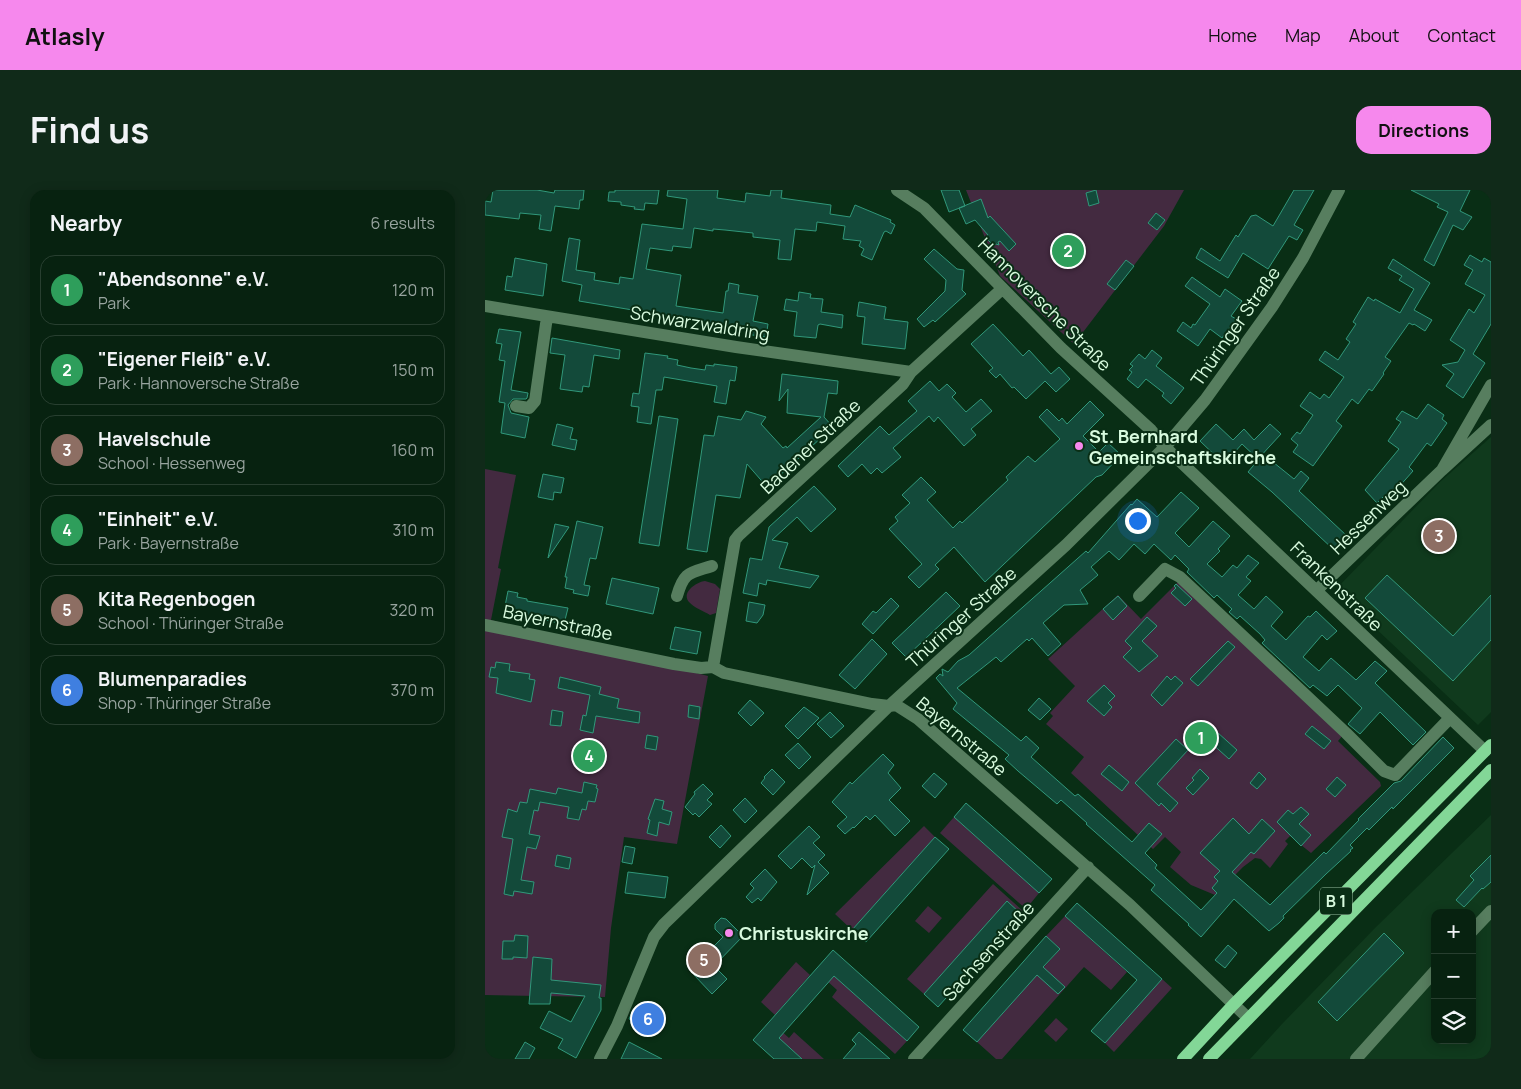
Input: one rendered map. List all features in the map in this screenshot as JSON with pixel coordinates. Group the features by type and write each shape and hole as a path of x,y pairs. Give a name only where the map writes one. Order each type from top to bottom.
{"main road":[{"name":"B 1","path":"1183,1059 1233,1005 1488,748"},
{"name":"B 1","path":"1209,1059 1491,770"}],"street":[{"name":"Hannoversche Straße","path":"897,190 924,208 1061,348 1151,430 1165,447"},
{"name":"Thüringer Straße","path":"600,1059 617,1026 654,937 664,924 889,706 1065,544 1165,447 1205,400 1272,307 1303,258 1339,190"},
{"name":"Badener Straße","path":"713,667 735,540 739,534 903,384 911,372 1003,289"},
{"name":"Schwarzwaldring","path":"485,306 736,347 911,372"},
{"path":"516,406 529,408 535,402 547,317"},
{"name":"Hessenweg","path":"1443,470 1491,385"},
{"name":"Hessenweg","path":"1317,590 1491,425"},
{"name":"Frankenstraße","path":"1165,447 1450,718 1488,748"},
{"path":"677,596 681,582 689,573 712,566"},
{"path":"1139,596 1165,569 1180,577 1346,732 1384,772 1395,775 1450,718"},
{"name":"Bayernstraße","path":"490,626 674,664 701,668 713,667 723,674 889,706 896,705 919,719 1088,867 1248,1018"},
{"name":"Sachsenstraße","path":"913,1059 1088,867"},
{"path":"1476,927 1491,910"},
{"path":"1356,1059 1431,976"}],"shaded area":[{"path":"966,190 1184,190 1164,226 1074,344 1000,276"},
{"path":"1491,437 1491,712 1478,725 1335,590 1440,482"},
{"path":"485,469 516,475 498,568 501,569 491,620 708,676 677,844 624,837 611,928 605,997 485,995"},
{"path":"705,581 715,584 720,589 716,613 710,615 694,606 687,599 691,588"},
{"path":"1179,581 1343,735 1338,741 1380,782 1381,786 1311,853 1290,836 1285,841 1288,844 1270,868 1261,859 1255,858 1243,867 1215,895 1191,885 1170,867 1181,852 1165,837 1153,849 1071,773 1084,757 1046,724 1053,716 1050,713 1075,686 1048,659 1118,595 1141,619"},
{"path":"1491,815 1491,1059 1250,1059 1375,928"},
{"path":"954,817 1039,893 1026,909 940,833"},
{"path":"924,826 935,837 852,930 835,914"},
{"path":"993,884 1023,911 1021,914 1007,901 924,994 907,979"},
{"path":"928,906 942,918 929,933 915,921"},
{"path":"1065,916 1127,972 1111,990 1084,967 1002,1059 996,1059 977,1042 1060,949 1046,936"},
{"path":"796,962 810,975 775,1015 761,1002"},
{"path":"821,964 907,1041 895,1054 832,997 837,990 815,970"},
{"path":"1162,979 1172,988 1114,1052 1105,1043"},
{"path":"1056,1018 1068,1029 1056,1042 1044,1031"},
{"path":"770,1021 789,1038 794,1032 824,1059 802,1059 765,1026"}],"building":[{"path":"493,190 537,190 554,193 555,190 584,190 583,200 580,200 579,209 555,206 551,231 539,229 541,215 520,213 519,219 485,215 485,201 491,202"},
{"path":"615,190 659,190 657,204 645,203 644,210 621,205 621,202 608,201 609,192 615,192"},
{"path":"668,190 718,190 717,198 745,202 746,193 770,196 771,190 782,190 781,198 831,205 830,214 850,217 855,205 891,220 890,222 895,225 891,234 886,231 884,232 872,260 861,255 864,249 859,246 861,241 843,239 845,226 817,222 816,231 795,229 791,260 778,259 780,240 753,237 753,233 725,230 713,229 713,231 694,228 691,248 673,246 672,251 650,248 646,269 681,275 676,306 723,313 729,283 739,285 738,293 758,296 753,321 768,324 766,337 746,334 747,329 698,323 698,321 579,301 582,285 562,281 569,238 580,240 576,270 595,273 594,280 619,284 620,277 633,279 642,224 683,229 687,199 667,196"},
{"path":"941,190 959,190 965,206 949,212"},
{"path":"1096,190 1099,203 1089,206 1086,193"},
{"path":"1294,190 1314,190 1294,225 1303,230 1297,240 1289,236 1268,269 1243,253 1228,278 1196,258 1201,248 1220,261 1236,235 1238,237 1251,216 1256,215 1273,226"},
{"path":"1411,190 1470,190 1460,211 1472,217 1463,230 1453,225 1434,266 1424,260 1448,212 1437,207 1439,204"},
{"path":"981,199 988,218 990,216 1016,244 1009,251 1000,241 998,242 999,245 996,244 994,246 985,237 988,235 975,220 966,224 959,208"},
{"path":"1156,213 1165,220 1157,230 1148,223"},
{"path":"934,249 957,269 964,270 962,290 966,294 935,322 933,320 924,327 917,319 945,291 946,280 924,259"},
{"path":"1470,255 1482,262 1484,258 1491,262 1491,324 1473,354 1485,363 1463,398 1446,386 1454,374 1442,365 1458,362 1465,350 1450,340 1469,309 1474,313 1485,295 1465,284 1473,270 1464,265"},
{"path":"515,258 547,264 543,296 505,290 507,276 512,277"},
{"path":"1393,259 1430,283 1414,310 1432,320 1425,331 1409,323 1385,357 1391,361 1384,374 1372,391 1369,389 1358,404 1352,399 1336,421 1342,426 1313,466 1293,452 1298,445 1291,439 1297,432 1300,434 1313,415 1300,406 1310,392 1320,399 1324,394 1329,398 1344,377 1319,360 1325,351 1338,360 1350,342 1346,339 1356,324 1353,322 1368,297 1400,313 1414,289 1399,280 1402,276 1388,268"},
{"path":"1126,260 1134,266 1115,290 1107,284"},
{"path":"1192,277 1220,297 1225,289 1242,301 1231,316 1236,319 1222,338 1210,329 1198,346 1177,331 1183,322 1191,328 1193,324 1195,325 1210,304 1185,286"},
{"path":"799,292 811,294 810,298 823,299 821,312 843,315 842,328 820,324 818,325 816,338 794,336 797,312 784,310 786,299 798,301"},
{"path":"859,302 886,307 884,319 908,322 905,349 862,344 865,317 857,316"},
{"path":"993,324 1023,356 1029,350 1051,374 1059,367 1070,379 1056,392 1045,381 1026,399 1014,387 1012,388 1000,374 996,378 989,371 993,368 971,344"},
{"path":"499,329 521,332 511,390 528,393 526,399 513,399 508,405 511,413 529,417 525,438 501,433 505,403 499,402 505,361 499,360 502,344 496,343"},
{"path":"552,338 620,350 619,359 594,355 589,387 583,386 582,392 560,389 565,355 550,353"},
{"path":"1152,350 1162,358 1156,366 1184,388 1171,404 1162,396 1164,393 1146,379 1138,388 1127,379 1132,372 1129,370 1133,366 1130,364 1139,354 1145,359"},
{"path":"645,353 668,356 667,358 678,360 677,365 691,368 705,370 706,365 714,366 714,364 737,367 735,381 730,380 726,404 714,402 717,386 664,377 662,390 656,390 651,424 637,422 639,407 631,406 633,393 639,394"},
{"path":"782,374 838,381 837,394 828,393 824,417 833,427 767,487 747,464 740,498 716,495 707,552 687,549 704,435 714,436 718,416 741,420 746,411 766,417 761,424 783,448 786,446 787,448 821,417 787,413 788,389 779,401"},
{"path":"930,381 939,391 947,384 956,393 952,397 966,412 981,399 992,411 971,429 976,435 964,446 938,417 934,422 929,416 893,448 901,457 882,473 877,468 871,474 862,464 848,477 838,466 880,426 889,435 917,411 908,401"},
{"path":"1090,401 1104,415 1083,436 1099,452 1108,443 1121,455 1102,475 1096,477 985,582 954,547 935,565 939,569 919,588 908,577 922,564 889,529 898,521 895,517 910,503 902,495 921,477 936,492 927,500 953,528 960,521 962,523 1008,480 1006,477 1028,456 1035,462 1060,439 1039,417 1047,409 1059,421 1062,418 1067,424"},
{"path":"1428,404 1444,415 1442,419 1447,423 1431,446 1427,443 1409,467 1413,471 1389,498 1385,495 1377,503 1365,490 1399,449 1388,441 1401,422 1396,419 1402,411 1417,419"},
{"path":"659,416 678,419 659,546 639,543"},
{"path":"557,424 573,428 570,439 577,440 575,450 552,445"},
{"path":"1216,424 1233,440 1244,429 1254,440 1270,424 1281,434 1258,459 1242,444 1224,464 1200,441"},
{"path":"1263,454 1294,479 1301,471 1309,478 1299,491 1347,536 1334,550 1248,472"},
{"path":"543,474 564,478 561,493 554,492 553,500 538,497"},
{"path":"814,486 836,509 811,532 797,517 772,540 788,543 779,568 819,576 810,588 767,580 766,585 759,583 757,596 743,593 750,558 762,560 769,527"},
{"path":"1181,492 1199,508 1175,533 1189,547 1213,521 1230,536 1218,549 1220,551 1207,564 1222,577 1233,565 1237,568 1248,555 1259,563 1246,577 1251,581 1238,595 1254,609 1266,596 1283,612 1271,626 1286,640 1308,616 1310,617 1316,611 1337,631 1327,640 1322,635 1303,657 1319,671 1331,658 1356,680 1375,661 1387,671 1375,683 1426,732 1413,745 1380,712 1360,734 1348,724 1362,708 1338,685 1327,696 1313,685 1310,688 1262,643 1265,640 1260,634 1240,616 1237,619 1229,612 1232,609 1217,595 1214,598 1187,572 1189,569 1175,555 1171,560 1154,544 1145,554 1134,544 1119,560 1109,551 1091,567 1098,575 1080,590 1088,604 1064,605 1043,623 1061,644 1048,656 1032,638 1029,641 1027,639 1001,662 996,657 957,688 1021,741 1026,736 1039,748 1031,757 1075,796 1078,794 1132,842 1149,823 1162,834 1145,853 1157,865 1155,868 1201,910 1217,893 1212,888 1218,881 1214,877 1220,871 1200,853 1233,818 1249,834 1262,819 1275,831 1254,854 1251,852 1232,872 1270,905 1324,852 1326,854 1394,783 1401,781 1443,737 1454,748 1393,809 1392,807 1369,830 1367,828 1350,845 1353,848 1351,851 1269,931 1234,899 1201,937 1151,890 1155,885 1061,800 1057,804 1018,771 1005,759 1009,755 953,709 957,703 936,678 940,674 943,676 942,669 948,672 958,661 969,655 1086,551 1088,553 1137,499 1157,517"},
{"path":"577,521 603,527 596,559 590,558 584,585 590,586 588,596 573,593 574,590 565,588 567,577 565,577"},
{"path":"555,524 569,527 548,558"},
{"path":"1387,575 1453,636 1491,595 1491,640 1453,681 1365,598"},
{"path":"612,578 659,588 653,614 606,604"},
{"path":"1176,584 1192,599 1185,606 1171,593 1176,588 1174,586"},
{"path":"508,591 518,593 517,597 527,599 527,601 568,608 564,624 507,612 508,607 505,606"},
{"path":"946,592 960,606 906,657 892,643"},
{"path":"1118,596 1127,606 1113,620 1103,609"},
{"path":"891,598 899,606 873,634 862,624 873,611 876,613"},
{"path":"749,602 765,605 763,615 757,623 746,621"},
{"path":"1147,617 1157,626 1142,641 1158,656 1139,672 1123,657 1132,648 1125,641"},
{"path":"675,627 701,632 697,654 670,649"},
{"path":"872,639 887,654 855,689 839,675"},
{"path":"1228,641 1235,647 1198,686 1190,679"},
{"path":"496,662 510,664 509,671 530,674 529,679 535,680 531,702 496,693 498,678 489,677 491,667 495,668"},
{"path":"1167,676 1171,680 1175,676 1183,683 1162,706 1151,695"},
{"path":"560,677 601,687 599,694 619,699 617,708 640,712 639,723 596,716 593,733 580,730 583,715 586,716 590,695 558,688"},
{"path":"1104,685 1115,696 1108,703 1112,707 1104,716 1087,701"},
{"path":"1039,698 1051,709 1040,720 1028,710"},
{"path":"750,700 764,713 751,726 738,713"},
{"path":"689,705 700,707 699,719 688,717"},
{"path":"804,707 819,718 798,739 785,726"},
{"path":"552,710 563,712 561,726 550,725"},
{"path":"830,712 844,726 831,738 817,724"},
{"path":"1312,726 1331,741 1324,749 1305,734"},
{"path":"1217,732 1237,750 1229,759 1209,741"},
{"path":"647,735 658,737 656,750 645,748"},
{"path":"1176,739 1188,750 1157,784 1178,803 1170,812 1161,803 1159,806 1135,783"},
{"path":"798,743 811,757 799,769 785,755"},
{"path":"883,754 894,765 888,773 901,788 889,800 910,821 895,836 875,815 870,820 866,816 845,834 837,826 847,817 832,802 850,782 852,784"},
{"path":"1109,765 1129,782 1122,791 1101,774"},
{"path":"772,769 785,782 773,795 761,783"},
{"path":"1200,769 1209,778 1193,795 1186,788 1194,780 1192,778"},
{"path":"1259,772 1266,779 1257,789 1250,783"},
{"path":"934,773 947,784 935,798 922,786"},
{"path":"1337,777 1346,785 1335,797 1326,789"},
{"path":"584,782 597,785 596,788 598,789 595,802 588,801 586,810 582,809 579,820 567,818 569,807 540,802 538,811 534,810 529,834 540,836 536,849 527,847 521,880 534,882 532,894 514,891 513,896 504,894 513,839 502,837 508,809 517,812 520,802 527,803 530,789 556,794 558,788 582,793"},
{"path":"703,784 713,794 707,800 712,804 699,817 695,813 693,815 685,807 695,794 694,792"},
{"path":"745,798 757,811 745,823 733,810"},
{"path":"655,799 664,801 662,809 672,812 669,825 659,822 657,836 647,833 650,820 648,819"},
{"path":"966,803 1052,879 1039,893 954,817"},
{"path":"1301,807 1309,814 1299,824 1311,835 1301,846 1277,822 1288,810 1293,814"},
{"path":"721,825 731,836 720,848 709,837"},
{"path":"809,826 820,837 813,843 825,855 818,862 829,873 807,895 815,865 812,868 802,858 791,869 778,856"},
{"path":"935,837 949,849 866,942 852,930"},
{"path":"625,846 635,848 632,864 622,862"},
{"path":"557,855 571,858 569,869 555,866"},
{"path":"1491,855 1491,882 1482,888 1464,907 1456,900 1474,880 1470,876"},
{"path":"765,869 777,882 761,901 758,898 752,903 746,897 754,888 750,884"},
{"path":"628,872 668,877 665,898 625,893"},
{"path":"1007,901 1021,914 938,1007 924,994"},
{"path":"1077,903 1162,979 1105,1043 1091,1031 1137,980 1065,916"},
{"path":"721,918 726,919 743,936 714,966 727,979 712,994 694,975 695,973 687,962 696,953 700,957 705,955 723,937 715,929 715,924"},
{"path":"1384,933 1404,953 1337,1021 1318,1002"},
{"path":"515,935 528,936 527,958 513,957 513,959 502,959 503,941 514,941"},
{"path":"1046,936 1060,949 1043,967 1065,987 1058,994 1037,975 977,1042 963,1030"},
{"path":"1228,945 1237,953 1225,968 1215,960"},
{"path":"833,950 919,1027 907,1041 834,976 779,1038 802,1059 774,1059 753,1040"},
{"path":"533,957 552,959 551,980 601,985 599,998 601,998 601,1010 576,1058 558,1048 563,1039 540,1028 549,1011 571,1022 585,996 551,993 550,1004 529,1004"},
{"path":"633,1010 649,1018 651,1013 664,1020 657,1033 629,1019"},
{"path":"859,1032 890,1059 843,1059 856,1044 852,1040"},
{"path":"525,1042 535,1048 529,1059 515,1059"},
{"path":"629,1042 662,1059 621,1059"}],"place":[{"name":"\"Eigener Fleiß\" e.V.","path":"1068,251"},
{"name":"St. Bernhard Gemeinschaftskirche","path":"1079,446"},
{"name":"Havelschule","path":"1439,536"},
{"name":"\"Abendsonne\" e.V.","path":"1201,738"},
{"name":"\"Einheit\" e.V.","path":"589,756"},
{"name":"Christuskirche","path":"729,933"},
{"name":"Kita Regenbogen","path":"704,960"},
{"name":"Blumenparadies","path":"648,1019"}]}
